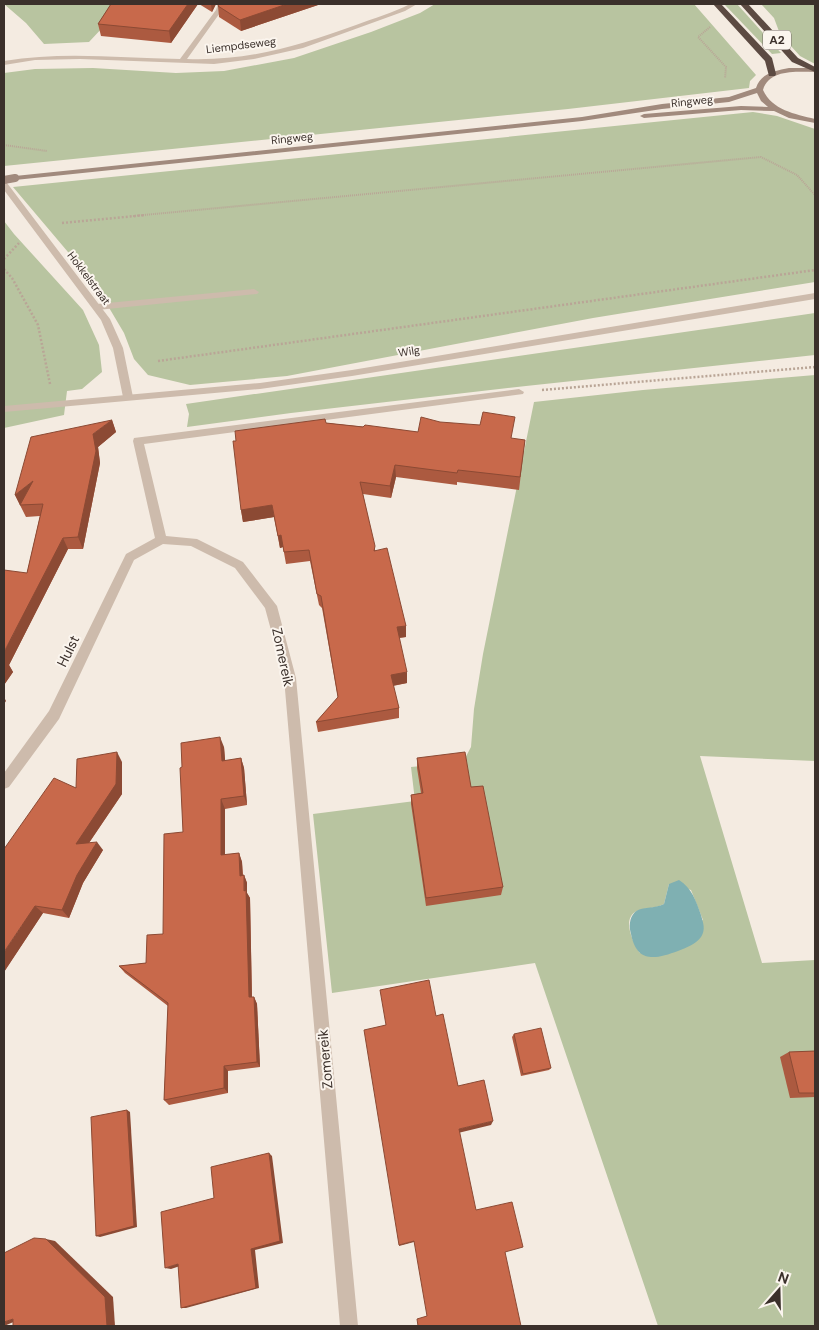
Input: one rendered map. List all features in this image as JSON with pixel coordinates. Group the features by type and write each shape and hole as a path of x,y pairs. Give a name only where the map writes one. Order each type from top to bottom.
{"highway":[{"name":"A2","path":"717,4 770,60 772,74"},
{"name":"A2","path":"744,4 795,60 815,70"}],"main road":[{"path":"815,70 792,70 772,74 764,78 758,90 764,102 774,109 790,116 815,121"},
{"name":"Ringweg","path":"4,180 582,119 675,104 735,98 750,95 758,90"},
{"name":"Ringweg","path":"582,119 676,115 741,108 774,109"}],"street":[{"path":"182,61 221,4"},
{"name":"Liempdseweg","path":"4,63 35,58 80,57 214,62 301,48 403,10 414,4"},
{"name":"Hokkelstraat","path":"4,185 105,319 118,348 128,397"},
{"path":"97,307 254,292"},
{"name":"Wilg","path":"4,410 260,386 815,296"},
{"path":"162,540 138,441 519,392"},
{"name":"Hulst","path":"4,783 54,715 130,556 162,540"},
{"name":"Zomereik","path":"162,540 193,542 239,565 272,606 290,678 349,1326"}],"path":[{"path":"711,26 698,37 726,67 727,77 722,81"},
{"path":"4,145 52,152"},
{"path":"34,226 761,157 798,174 815,195"},
{"path":"4,269 12,278 38,325 50,387 49,406"},
{"path":"158,362 815,270"},
{"path":"519,392 815,367"}],"green space":[{"path":"4,4 121,4 118,11 89,42 44,44 26,23"},
{"path":"435,4 694,4 756,75 750,81 749,88 568,109 4,166 4,73 35,69 93,68 176,73 224,71 294,58 371,32 420,13"},
{"path":"724,4 737,4 781,53 772,54"},
{"path":"761,4 815,4 815,64 800,56 780,34 774,18"},
{"path":"753,112 777,116 815,129 815,282 593,318 287,376 190,385 148,375 134,359 124,333 95,284 13,187"},
{"path":"4,221 83,310 99,345 102,372 82,389 67,391 64,415 4,428"},
{"path":"815,313 815,355 526,386 187,427 189,414 186,404"},
{"path":"815,375 815,761 700,756 762,963 815,960 815,1326 658,1326 535,963 332,993 313,814 415,801 411,767 463,762 471,747 474,709 483,654 534,402 643,390","holes":["669,884 691,890 703,920 640,953 630,931 629,925 632,914 664,904"]}],"water":[{"path":"679,880 687,887 695,900 703,923 703,934 694,944 670,954 655,957 643,955 634,944 630,928 632,917 638,910 664,904 669,884"}],"building":[{"path":"111,4 188,4 169,31 98,24"},
{"path":"219,4 287,4 240,20 218,6"},
{"path":"483,412 515,417 511,438 525,440 520,477 458,470 457,473 395,465 390,486 360,482 375,546 374,551 387,548 406,626 397,627 407,672 391,675 399,708 316,722 338,697 321,596 317,594 309,550 284,552 281,535 278,536 272,505 241,510 233,441 236,441 235,431 325,419 326,423 363,427 365,425 418,432 421,417 440,422 480,425"},
{"path":"112,420 93,434 96,451 78,537 63,538 4,652 4,570 27,573 43,504 20,505 33,481 15,495 31,437"},
{"path":"220,737 222,761 241,758 244,796 221,799 221,855 239,853 240,876 244,875 249,997 254,997 257,1062 224,1066 224,1088 164,1100 168,1003 119,966 146,963 147,935 163,934 164,834 183,832 180,768 182,767 181,743"},
{"path":"117,752 116,784 76,844 97,842 77,875 62,910 35,906 4,952 4,849 54,778 76,788 77,759"},
{"path":"465,752 471,787 483,786 503,887 426,898 411,795 423,793 417,758"},
{"path":"429,980 436,1016 443,1014 458,1086 484,1080 493,1121 459,1129 476,1210 512,1202 523,1247 505,1252 521,1326 418,1326 417,1319 427,1316 414,1241 399,1245 364,1030 386,1025 380,990"},
{"path":"541,1028 551,1068 523,1074 514,1034"},
{"path":"815,1051 815,1093 799,1093 789,1052"},
{"path":"127,1110 134,1226 96,1236 91,1117"},
{"path":"269,1153 280,1241 251,1249 256,1288 181,1308 178,1264 165,1268 161,1212 214,1198 211,1167"},
{"path":"34,1238 46,1239 105,1297 107,1326 13,1326 13,1319 4,1322 4,1253"}]}
